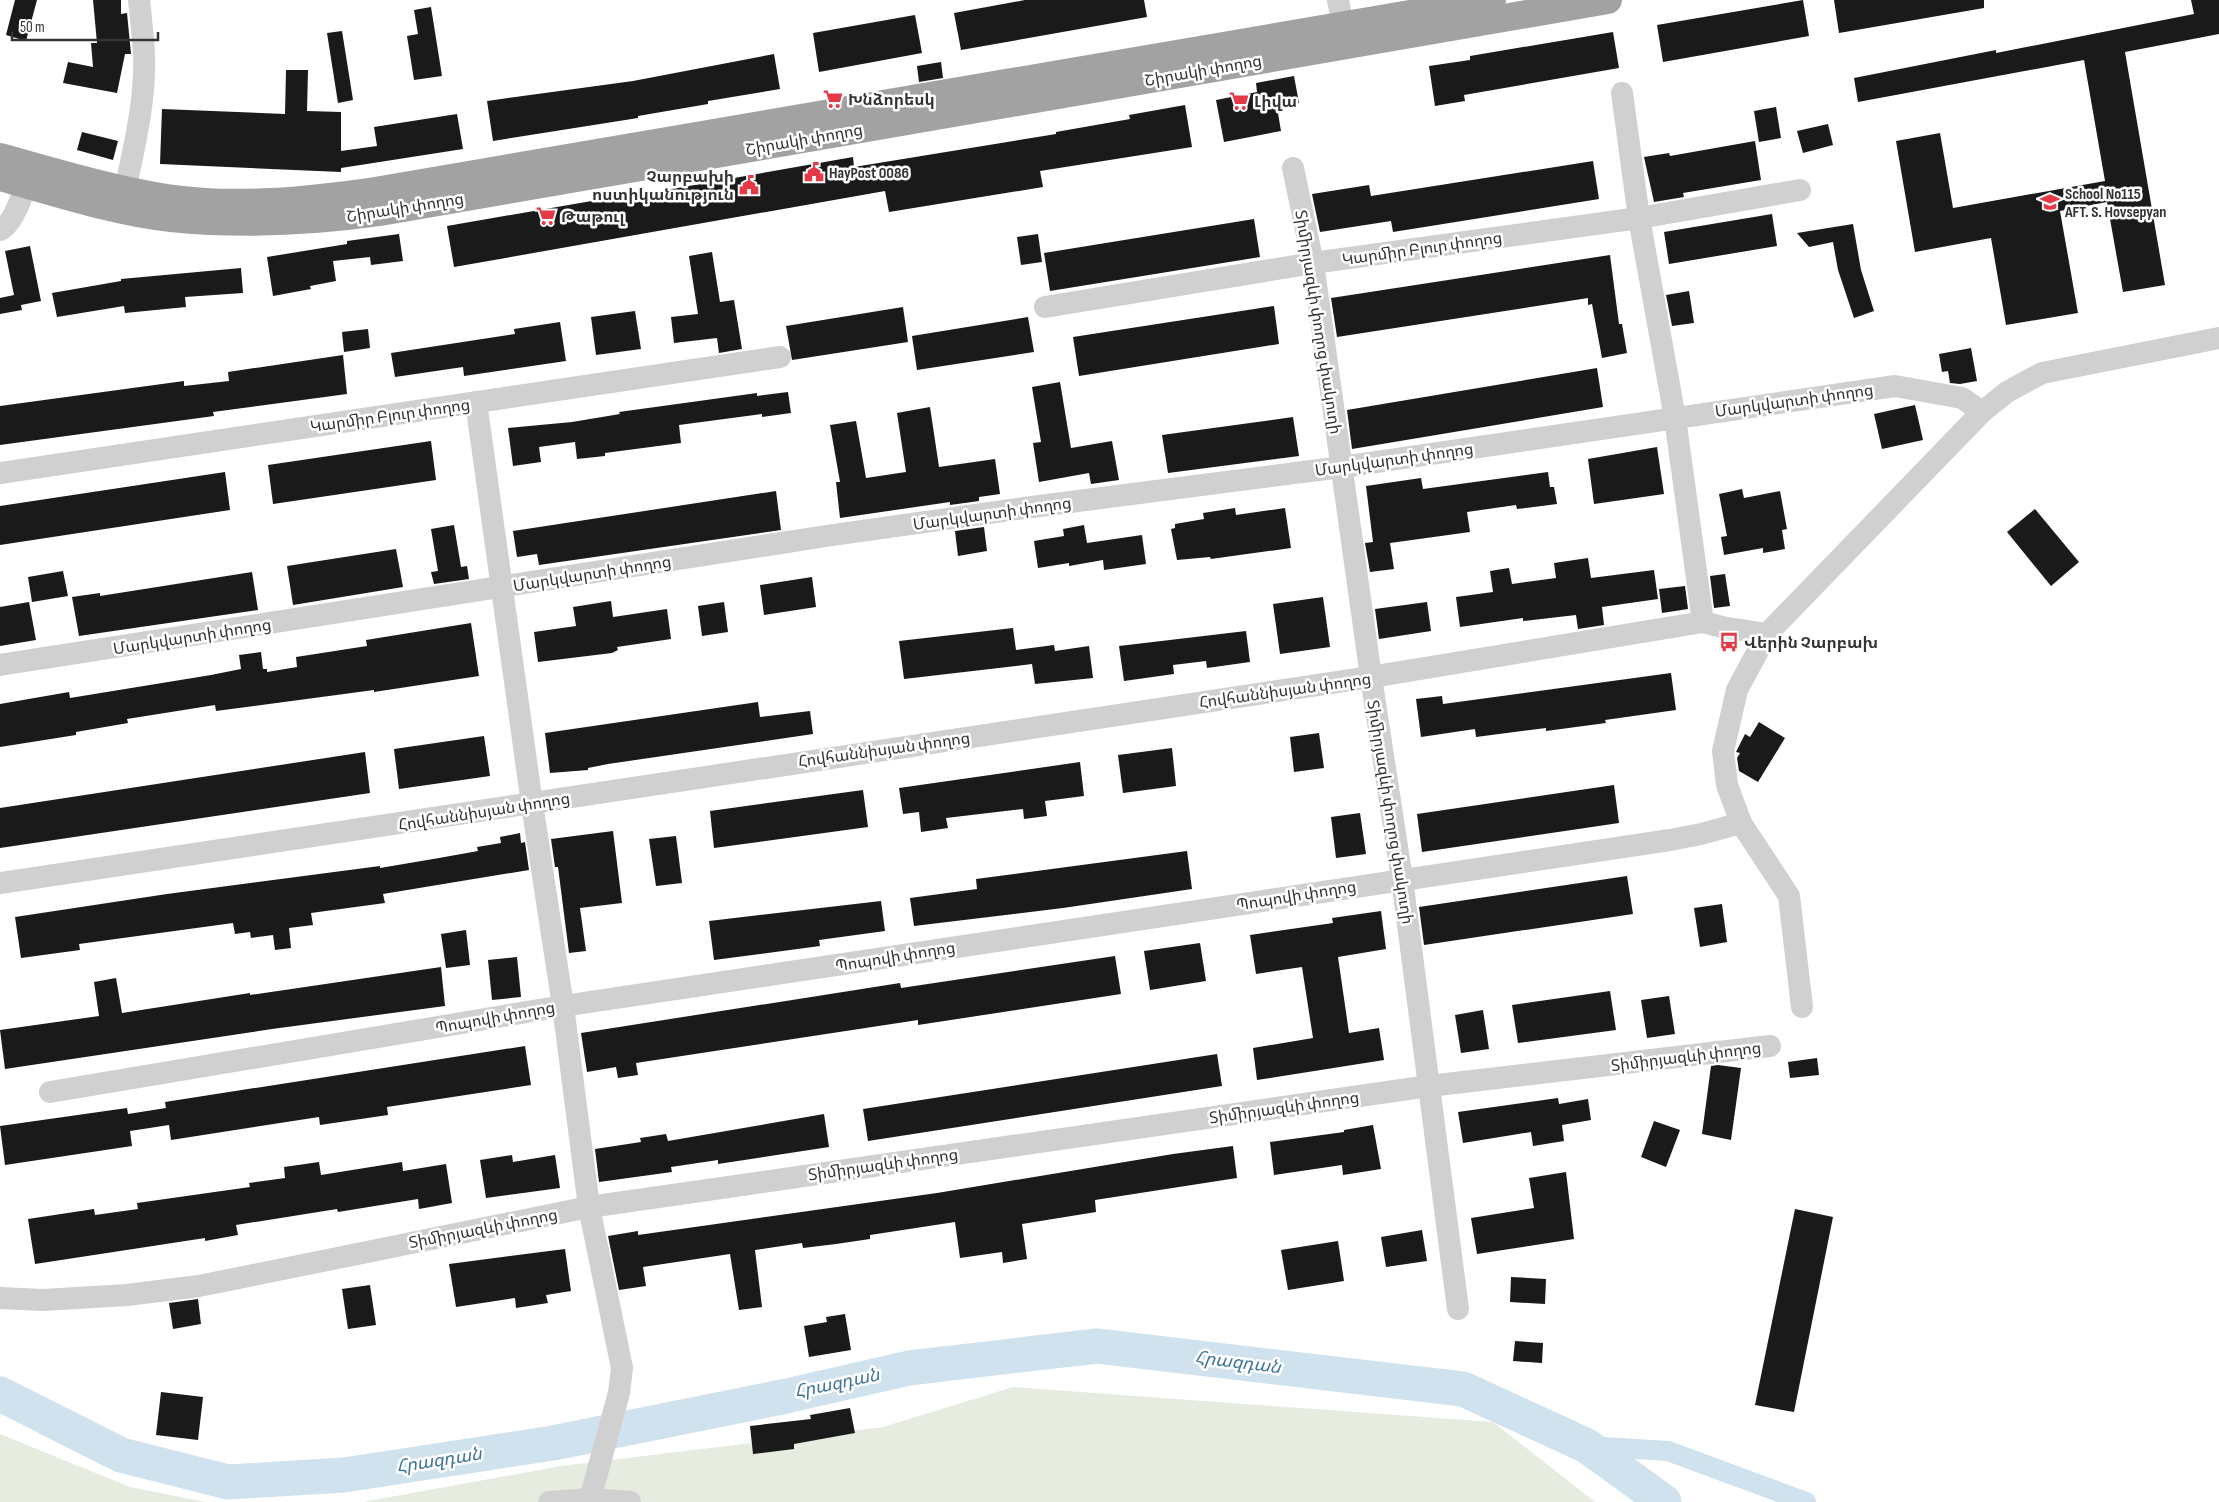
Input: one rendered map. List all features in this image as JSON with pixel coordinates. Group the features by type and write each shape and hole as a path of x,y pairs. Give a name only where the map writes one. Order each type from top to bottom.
{"highway":[{"name":"Շիրակի փողոց","path":"0,157 19,176 123,199 168,198 245,203 308,200 385,189 1492,0"},
{"name":"Շիրակի փողոց","path":"1343,24 1608,0"}],"street":[{"path":"123,199 136,138 142,89 144,54 139,0"},
{"path":"1622,93 1639,218 1675,418 1703,622"},
{"name":"Տիմիրյազևի փողոց փակուղի","path":"1293,168 1313,263 1370,677 1402,879 1458,1309"},
{"path":"0,230 5,228 14,215 19,176"},
{"name":"Կարմիր Բլուր փողոց","path":"1045,308 1313,263 1639,218 1800,190"},
{"path":"1802,1007 1789,896 1740,823 1727,785 1723,751 1737,690 1766,634 1982,412 2006,392 2042,373 2219,338"},
{"name":"Կարմիր Բլուր փողոց","path":"0,473 780,357"},
{"name":"Մարկվարտի փողոց","path":"0,665 826,536 1342,467 1895,386 1962,398 1982,412"},
{"path":"476,402 532,804 563,1006 589,1207 618,1338 622,1368 620,1393 590,1499"},
{"name":"Հովհաննիսյան փողոց","path":"0,883 532,804 688,778 1370,677 1703,622 1766,634"},
{"name":"Պոպովի փողոց","path":"50,1092 563,1006 1670,840 1702,834 1740,823"},
{"name":"Տիմիրյազևի փողոց","path":"0,1298 43,1300 126,1295 199,1286 589,1207 1429,1086 1770,1046"},
{"path":"549,1502 590,1499 620,1501"}],"shaded area":[{"path":"1013,1387 1493,1422 1595,1502 363,1502 561,1466 883,1427"},
{"path":"0,1434 130,1487 206,1502 0,1502"}],"building":[{"path":"15,0 37,0 26,41 6,35"},
{"path":"93,0 121,0 121,14 127,13 131,54 125,54 117,93 63,83 68,62 93,67 91,43 97,43"},
{"path":"1025,0 1144,0 1147,17 961,50 954,13"},
{"path":"1803,0 1809,36 1663,62 1657,25"},
{"path":"1834,0 1984,0 1984,8 1839,33"},
{"path":"2191,0 2219,0 2219,34 2125,52 2165,285 2123,292 2107,202 2060,211 2078,313 2006,325 1991,238 1915,252 1896,141 1940,133 1953,208 2105,181 2084,60 1858,102 1854,78 1996,50 1996,53 2194,14"},
{"path":"431,7 442,76 414,80 407,36 418,34 414,10"},
{"path":"915,15 922,53 819,72 813,33"},
{"path":"342,31 353,100 338,103 327,33"},
{"path":"1613,32 1619,68 1464,95 1465,101 1435,106 1429,66 1470,60 1470,56"},
{"path":"774,54 780,89 708,101 708,104 638,116 638,118 493,141 487,101 633,81"},
{"path":"941,62 943,78 919,82 917,66"},
{"path":"286,70 308,70 307,111 341,112 341,151 377,146 374,127 457,114 463,149 341,168 341,172 160,164 162,109 285,114"},
{"path":"1294,76 1299,103 1277,107 1281,131 1224,142 1216,100 1257,92 1256,83"},
{"path":"1185,105 1192,147 1040,171 1043,187 889,212 885,191 454,267 447,226 853,157 854,167 1056,134 1056,132 1130,119 1129,115"},
{"path":"1776,107 1781,138 1759,142 1754,111"},
{"path":"1828,124 1833,145 1803,153 1797,131"},
{"path":"82,132 118,141 113,160 77,150"},
{"path":"1755,141 1761,180 1683,193 1684,197 1654,202 1644,157 1669,153 1670,156"},
{"path":"1593,161 1599,199 1393,232 1391,221 1320,232 1312,194 1369,185 1371,196"},
{"path":"1772,214 1777,246 1669,264 1664,232"},
{"path":"1254,219 1260,257 1050,291 1044,253"},
{"path":"1853,224 1861,270 1874,311 1854,318 1838,270 1833,242 1809,247 1797,233"},
{"path":"399,234 403,261 371,265 370,257 333,261 336,281 310,286 311,289 273,296 267,257 347,244 347,241"},
{"path":"1038,234 1042,262 1021,265 1017,237"},
{"path":"30,246 41,301 21,305 22,310 0,314 0,298 14,295 5,251"},
{"path":"712,252 720,302 734,300 742,349 719,353 717,338 674,343 671,317 698,314 689,256"},
{"path":"1610,255 1619,324 1622,324 1627,353 1602,358 1592,304 1588,305 1588,298 1337,337 1331,298"},
{"path":"241,268 243,293 185,297 186,307 125,313 124,306 57,317 52,293 121,281 121,279"},
{"path":"1689,291 1694,323 1672,326 1666,295"},
{"path":"1274,306 1279,344 1079,376 1073,337"},
{"path":"903,307 908,342 792,360 786,326"},
{"path":"635,311 641,349 596,355 591,317"},
{"path":"1028,317 1034,352 917,370 912,336"},
{"path":"560,322 566,361 464,376 463,367 395,377 391,353 515,334 514,329"},
{"path":"368,329 370,348 344,352 342,332"},
{"path":"1971,348 1977,381 1960,384 1950,383 1948,371 1942,372 1939,354"},
{"path":"343,355 347,394 213,412 214,416 0,445 0,406 184,381 184,386 229,381 228,372"},
{"path":"1597,368 1603,407 1352,449 1347,410"},
{"path":"1060,382 1071,448 1112,441 1119,480 1091,484 1089,473 1039,482 1033,443 1041,442 1032,387"},
{"path":"788,392 791,413 762,417 762,414 679,425 681,443 605,453 605,456 577,459 575,442 539,447 541,462 513,466 508,428 572,422 620,414 619,412 757,393 757,396"},
{"path":"1915,405 1923,440 1882,449 1874,414"},
{"path":"930,407 939,467 995,459 1000,494 979,497 979,501 950,505 950,502 840,518 836,482 840,482 830,425 856,421 866,478 906,472 897,413"},
{"path":"1293,417 1299,456 1168,473 1162,435"},
{"path":"431,441 436,480 273,504 268,465"},
{"path":"1657,447 1664,494 1594,504 1588,459"},
{"path":"225,472 230,510 0,545 0,506"},
{"path":"1548,472 1550,487 1554,487 1557,504 1517,509 1516,505 1467,512 1470,532 1390,543 1394,569 1370,572 1365,543 1373,542 1366,486 1421,478 1423,489"},
{"path":"1742,489 1744,498 1780,491 1787,529 1782,530 1785,549 1763,553 1763,548 1724,555 1721,537 1727,536 1719,494"},
{"path":"776,491 781,530 539,565 537,554 517,557 513,531"},
{"path":"1235,508 1236,515 1285,508 1291,548 1211,559 1210,557 1177,560 1171,529 1175,528 1175,524 1204,519 1203,513"},
{"path":"2035,509 2079,562 2051,586 2007,532"},
{"path":"454,525 461,567 467,566 469,579 434,584 431,572 438,571 431,529"},
{"path":"1084,525 1087,543 1142,535 1146,564 1104,570 1103,560 1069,566 1069,563 1038,568 1034,541 1064,536 1063,529"},
{"path":"984,527 987,551 958,556 955,531"},
{"path":"396,549 403,587 293,605 287,566"},
{"path":"1588,558 1591,578 1654,570 1658,599 1602,607 1604,625 1578,629 1576,615 1523,621 1523,618 1460,627 1456,597 1493,592 1490,571 1509,568 1512,584 1556,578 1554,563"},
{"path":"63,571 68,596 32,602 28,577"},
{"path":"252,572 258,610 79,636 72,597 100,593 100,596"},
{"path":"1725,574 1730,606 1714,608 1710,576"},
{"path":"812,577 816,607 764,615 760,585"},
{"path":"1685,586 1688,609 1662,613 1659,589"},
{"path":"1323,597 1330,647 1280,654 1273,604"},
{"path":"611,601 613,617 667,609 671,639 617,647 618,650 612,653 538,662 534,632 576,626 573,607"},
{"path":"29,602 36,640 0,646 0,607"},
{"path":"724,602 728,632 702,636 698,606"},
{"path":"1427,602 1431,631 1379,639 1375,609"},
{"path":"471,623 479,676 374,692 374,690 216,711 215,705 127,719 128,723 76,732 76,735 0,747 0,704 69,692 70,698 211,675 241,669 239,655 261,652 263,669 267,669 267,672 297,667 296,657 367,646 366,640"},
{"path":"1013,628 1016,650 1054,645 1055,651 1089,646 1093,678 1035,684 1032,664 904,679 899,641"},
{"path":"1246,631 1250,662 1207,668 1206,661 1173,665 1174,674 1124,681 1119,646"},
{"path":"1671,673 1676,710 1605,720 1606,723 1546,731 1546,728 1476,737 1475,729 1421,737 1416,699 1442,696 1443,704"},
{"path":"758,702 760,717 810,711 813,734 608,764 588,768 588,770 550,773 545,733"},
{"path":"1759,722 1785,738 1758,782 1739,771 1737,758 1740,753 1736,752 1745,734 1750,737"},
{"path":"1319,733 1324,768 1294,772 1290,737"},
{"path":"484,736 490,776 399,789 394,749"},
{"path":"1172,748 1176,786 1123,793 1118,755"},
{"path":"365,752 370,793 0,848 0,808"},
{"path":"1080,762 1084,796 1045,801 1047,816 1024,819 1023,809 946,818 948,828 921,832 919,812 903,814 899,788"},
{"path":"1614,785 1619,823 1422,852 1417,814"},
{"path":"863,790 868,827 714,848 710,811"},
{"path":"1360,813 1366,854 1336,858 1331,817"},
{"path":"613,831 622,903 580,908 586,951 569,953 558,867 555,867 551,839"},
{"path":"520,833 521,843 525,842 529,870 383,894 385,903 311,913 313,925 289,928 291,948 275,950 273,935 251,938 250,932 235,934 233,923 79,944 80,950 21,958 15,917 167,894 380,866 380,868 478,851 477,847 501,843 500,837"},
{"path":"676,836 682,883 656,886 649,839"},
{"path":"1187,851 1192,889 1063,908 914,926 910,898 977,889 976,879"},
{"path":"1627,876 1633,914 1424,945 1419,907"},
{"path":"881,901 885,931 819,940 820,946 714,960 709,921"},
{"path":"1722,904 1727,942 1700,947 1694,908"},
{"path":"1381,911 1386,949 1338,957 1349,1033 1379,1028 1384,1060 1257,1080 1253,1048 1313,1038 1302,967 1256,974 1250,935 1333,923 1332,918"},
{"path":"466,930 470,965 446,968 441,934"},
{"path":"1200,943 1206,981 1150,990 1144,951"},
{"path":"1115,956 1121,994 918,1025 918,1020 636,1063 638,1075 618,1078 616,1067 587,1072 581,1033 900,983 901,988"},
{"path":"517,957 521,997 492,1000 488,960"},
{"path":"441,967 445,1006 272,1029 5,1069 0,1030 99,1016 94,982 116,978 122,1013 250,993 250,995"},
{"path":"1610,991 1616,1030 1518,1043 1512,1005"},
{"path":"1669,996 1675,1034 1647,1038 1641,1000"},
{"path":"1483,1010 1489,1049 1461,1053 1455,1015"},
{"path":"525,1046 531,1085 387,1107 388,1115 320,1125 319,1117 171,1140 169,1125 130,1131 132,1146 5,1165 0,1126 127,1108 128,1114 166,1108 165,1102"},
{"path":"1217,1054 1222,1086 868,1141 863,1109"},
{"path":"1817,1058 1819,1075 1790,1078 1788,1062"},
{"path":"1711,1066 1741,1068 1731,1140 1702,1134"},
{"path":"1558,1098 1559,1104 1588,1099 1591,1120 1562,1125 1564,1141 1533,1146 1531,1132 1463,1143 1458,1112"},
{"path":"824,1114 829,1147 718,1164 718,1160 671,1167 672,1172 599,1182 595,1149 641,1142 640,1138 666,1134 668,1141"},
{"path":"1654,1121 1680,1130 1666,1167 1641,1157"},
{"path":"1373,1125 1381,1169 1343,1175 1342,1165 1274,1175 1270,1142 1344,1132 1344,1130"},
{"path":"1233,1146 1237,1178 1095,1200 1096,1212 1022,1224 1027,1259 1003,1263 1002,1252 960,1258 955,1222 870,1235 870,1239 836,1244 803,1248 802,1243 755,1250 762,1307 739,1310 730,1254 643,1267 646,1286 619,1290 608,1236 638,1231 638,1235 937,1193 1173,1154"},
{"path":"512,1155 513,1162 555,1155 560,1188 486,1198 480,1160"},
{"path":"319,1162 321,1175 402,1162 403,1171 446,1164 452,1203 419,1209 418,1199 338,1212 337,1209 236,1225 238,1235 205,1241 205,1238 35,1264 28,1219 94,1209 95,1215 138,1209 137,1203 250,1187 249,1183 285,1178 284,1167"},
{"path":"1566,1172 1574,1239 1477,1254 1471,1218 1534,1208 1529,1178"},
{"path":"1795,1209 1833,1217 1794,1412 1755,1405"},
{"path":"1422,1230 1427,1261 1386,1267 1381,1237"},
{"path":"1338,1241 1344,1281 1288,1290 1281,1250"},
{"path":"565,1249 571,1291 546,1295 548,1303 516,1308 515,1298 456,1307 449,1264"},
{"path":"1511,1277 1546,1279 1545,1304 1510,1302"},
{"path":"370,1285 376,1325 348,1329 342,1289"},
{"path":"198,1299 201,1324 173,1329 169,1303"},
{"path":"845,1314 851,1350 809,1357 804,1326 827,1322 826,1317"},
{"path":"1515,1341 1543,1343 1542,1363 1513,1361"},
{"path":"161,1392 203,1397 198,1440 156,1435"},
{"path":"850,1408 855,1433 794,1444 794,1449 753,1454 750,1426 811,1419 810,1415"}],"waterway":[{"name":"Հրազդան","path":"0,1394 121,1455 228,1482 344,1475 553,1443 782,1397 909,1368 1097,1346 1463,1389 1587,1446 1664,1502"},
{"path":"1587,1446 1668,1451 1806,1502"}],"place":[{"name":"Խնձորեսկ","path":"833,99"},
{"name":"Լիվա","path":"1239,101"},
{"name":"HayPost 0086","path":"814,172"},
{"name":"Չարբախի ոստիկանություն","path":"749,185"},
{"name":"School No115 AFT. S. Hovsepyan","path":"2050,202"},
{"name":"Թաթուլ","path":"546,216"},
{"name":"Վերին Չարբախ","path":"1729,642"}]}
